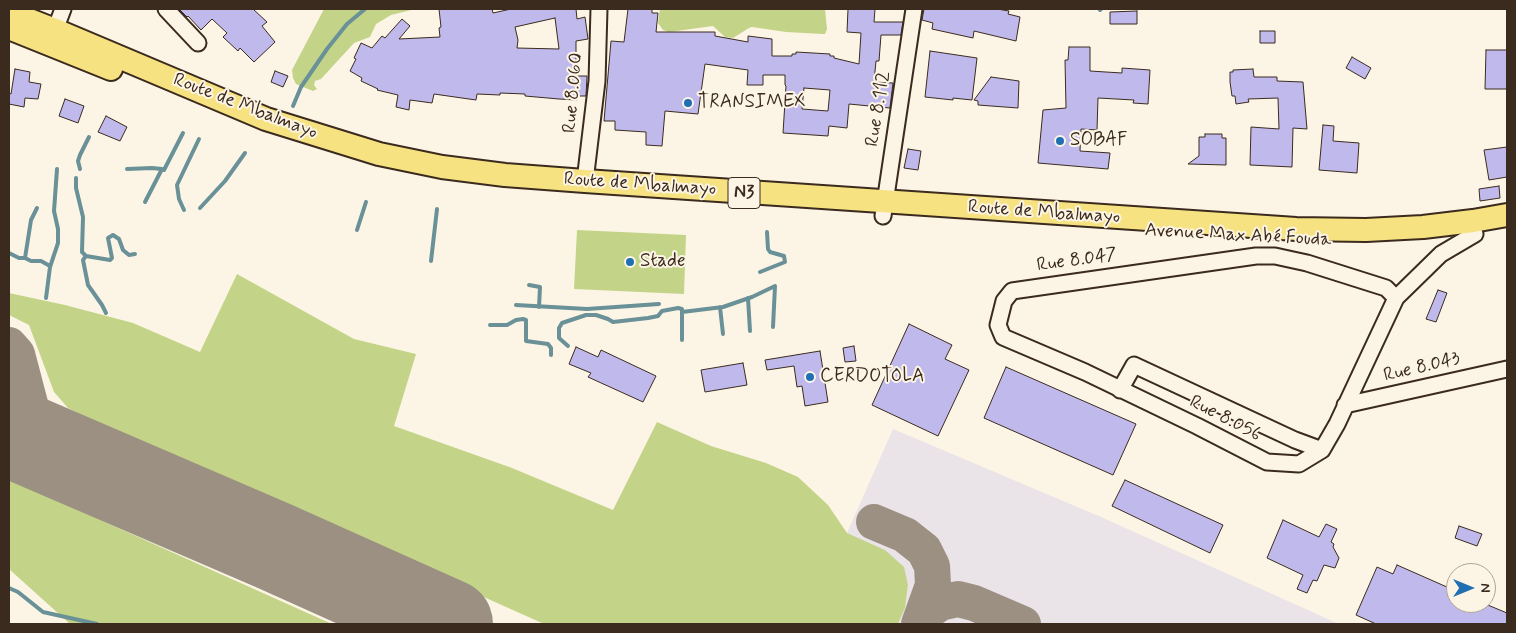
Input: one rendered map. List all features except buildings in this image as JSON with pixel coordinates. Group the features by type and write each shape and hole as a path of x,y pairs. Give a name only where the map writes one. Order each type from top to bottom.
{"highway":[{"name":"Route de Mbalmayo","path":"9,12 266,119 361,149 442,167 505,175 884,209 1296,229 1366,230 1414,227 1473,221 1507,215"},
{"name":"Avenue Max Abé Fouda","path":"9,28 263,132 378,167 436,179 501,189 884,209 1295,241 1366,242 1419,240 1475,234"},
{"name":"N3","path":"1475,234 1507,227"}],"street":[{"path":"55,30 63,9"},
{"path":"166,9 198,42"},
{"name":"Rue 8.060","path":"584,181 598,80 599,9"},
{"name":"Rue 8.112","path":"884,209 914,9"},
{"path":"1396,298 1440,254 1475,234"},
{"name":"Rue 8.047","path":"1012,291 1256,256 1275,256 1307,262 1386,288 1396,298"},
{"name":"Rue 8.056","path":"1012,291 1004,301 998,325 1003,337 1085,372 1198,426 1267,462 1299,464 1322,450 1337,424 1396,298"},
{"path":"1120,390 1134,365 1295,440 1322,450"},
{"name":"Rue 8.043","path":"1345,405 1507,370"}],"shaded area":[{"path":"893,429 1101,517 1339,624 898,624 905,608 908,585 847,533"}],"green space":[{"path":"324,9 415,9 391,15 376,24 370,37 354,43 321,79 315,81 314,85 317,89 313,91 296,84 292,70"},
{"path":"660,9 825,9 827,29 825,34 823,34 786,32 752,27 733,38 725,37 713,26 669,32 663,30 658,23"},
{"name":"Stade","path":"577,230 686,235 684,294 574,289"},
{"path":"237,274 354,339 416,354 394,426 512,468 613,510 657,422 711,446 766,463 798,477 828,505 847,533 885,550 904,567 908,585 905,608 898,624 544,624 102,426 68,408 54,392 29,325 9,315 9,293 65,305 133,323 200,352"},
{"path":"9,479 332,624 70,624 9,569"}],"waterway":[{"path":"293,106 301,87 327,49 347,24 365,9"},
{"path":"164,170 183,133"},
{"path":"80,169 78,161 89,137"},
{"path":"184,210 179,199 177,185 199,139"},
{"path":"200,208 225,181 245,153"},
{"path":"46,298 50,267 58,243 58,229 54,211 57,169"},
{"path":"127,169 162,169 145,202"},
{"path":"76,178 76,188 83,217 82,252 86,256 83,260 88,285 106,313"},
{"path":"357,230 366,202"},
{"path":"25,258 31,220 37,208"},
{"path":"431,261 437,209"},
{"path":"760,272 785,262 784,256 770,252 768,249 767,232"},
{"path":"86,256 110,260 112,258 108,238 113,235 119,239 123,250 129,255 135,254"},
{"path":"9,253 19,258 41,261 50,266"},
{"path":"529,285 540,287 539,307"},
{"path":"682,312 723,307 752,297 775,286 773,327"},
{"path":"748,298 750,331"},
{"path":"516,305 587,309 659,304"},
{"path":"720,307 723,334"},
{"path":"568,346 559,338 559,328 562,323 586,315 596,315 613,322 648,318 658,316 662,311 678,308 682,309 682,340"},
{"path":"490,325 507,325 516,320 526,320 526,341 548,344 551,348 551,355"},
{"path":"9,588 18,592 43,612 97,624"}],"taxiway":[{"path":"9,345 17,354 33,415 57,446 82,463"},
{"path":"9,437 21,437"},
{"path":"874,522 905,535 924,550 932,566 933,585 919,624"},
{"path":"923,615 940,603 958,599 974,603 1023,624"}],"runway":[{"path":"9,432 274,546 448,624"}],"place":[{"name":"TRANSIMEX","path":"688,103"},
{"name":"SOBAF","path":"1060,141"},
{"name":"Stade","path":"630,262"},
{"name":"CERDOTOLA","path":"810,377"}]}
